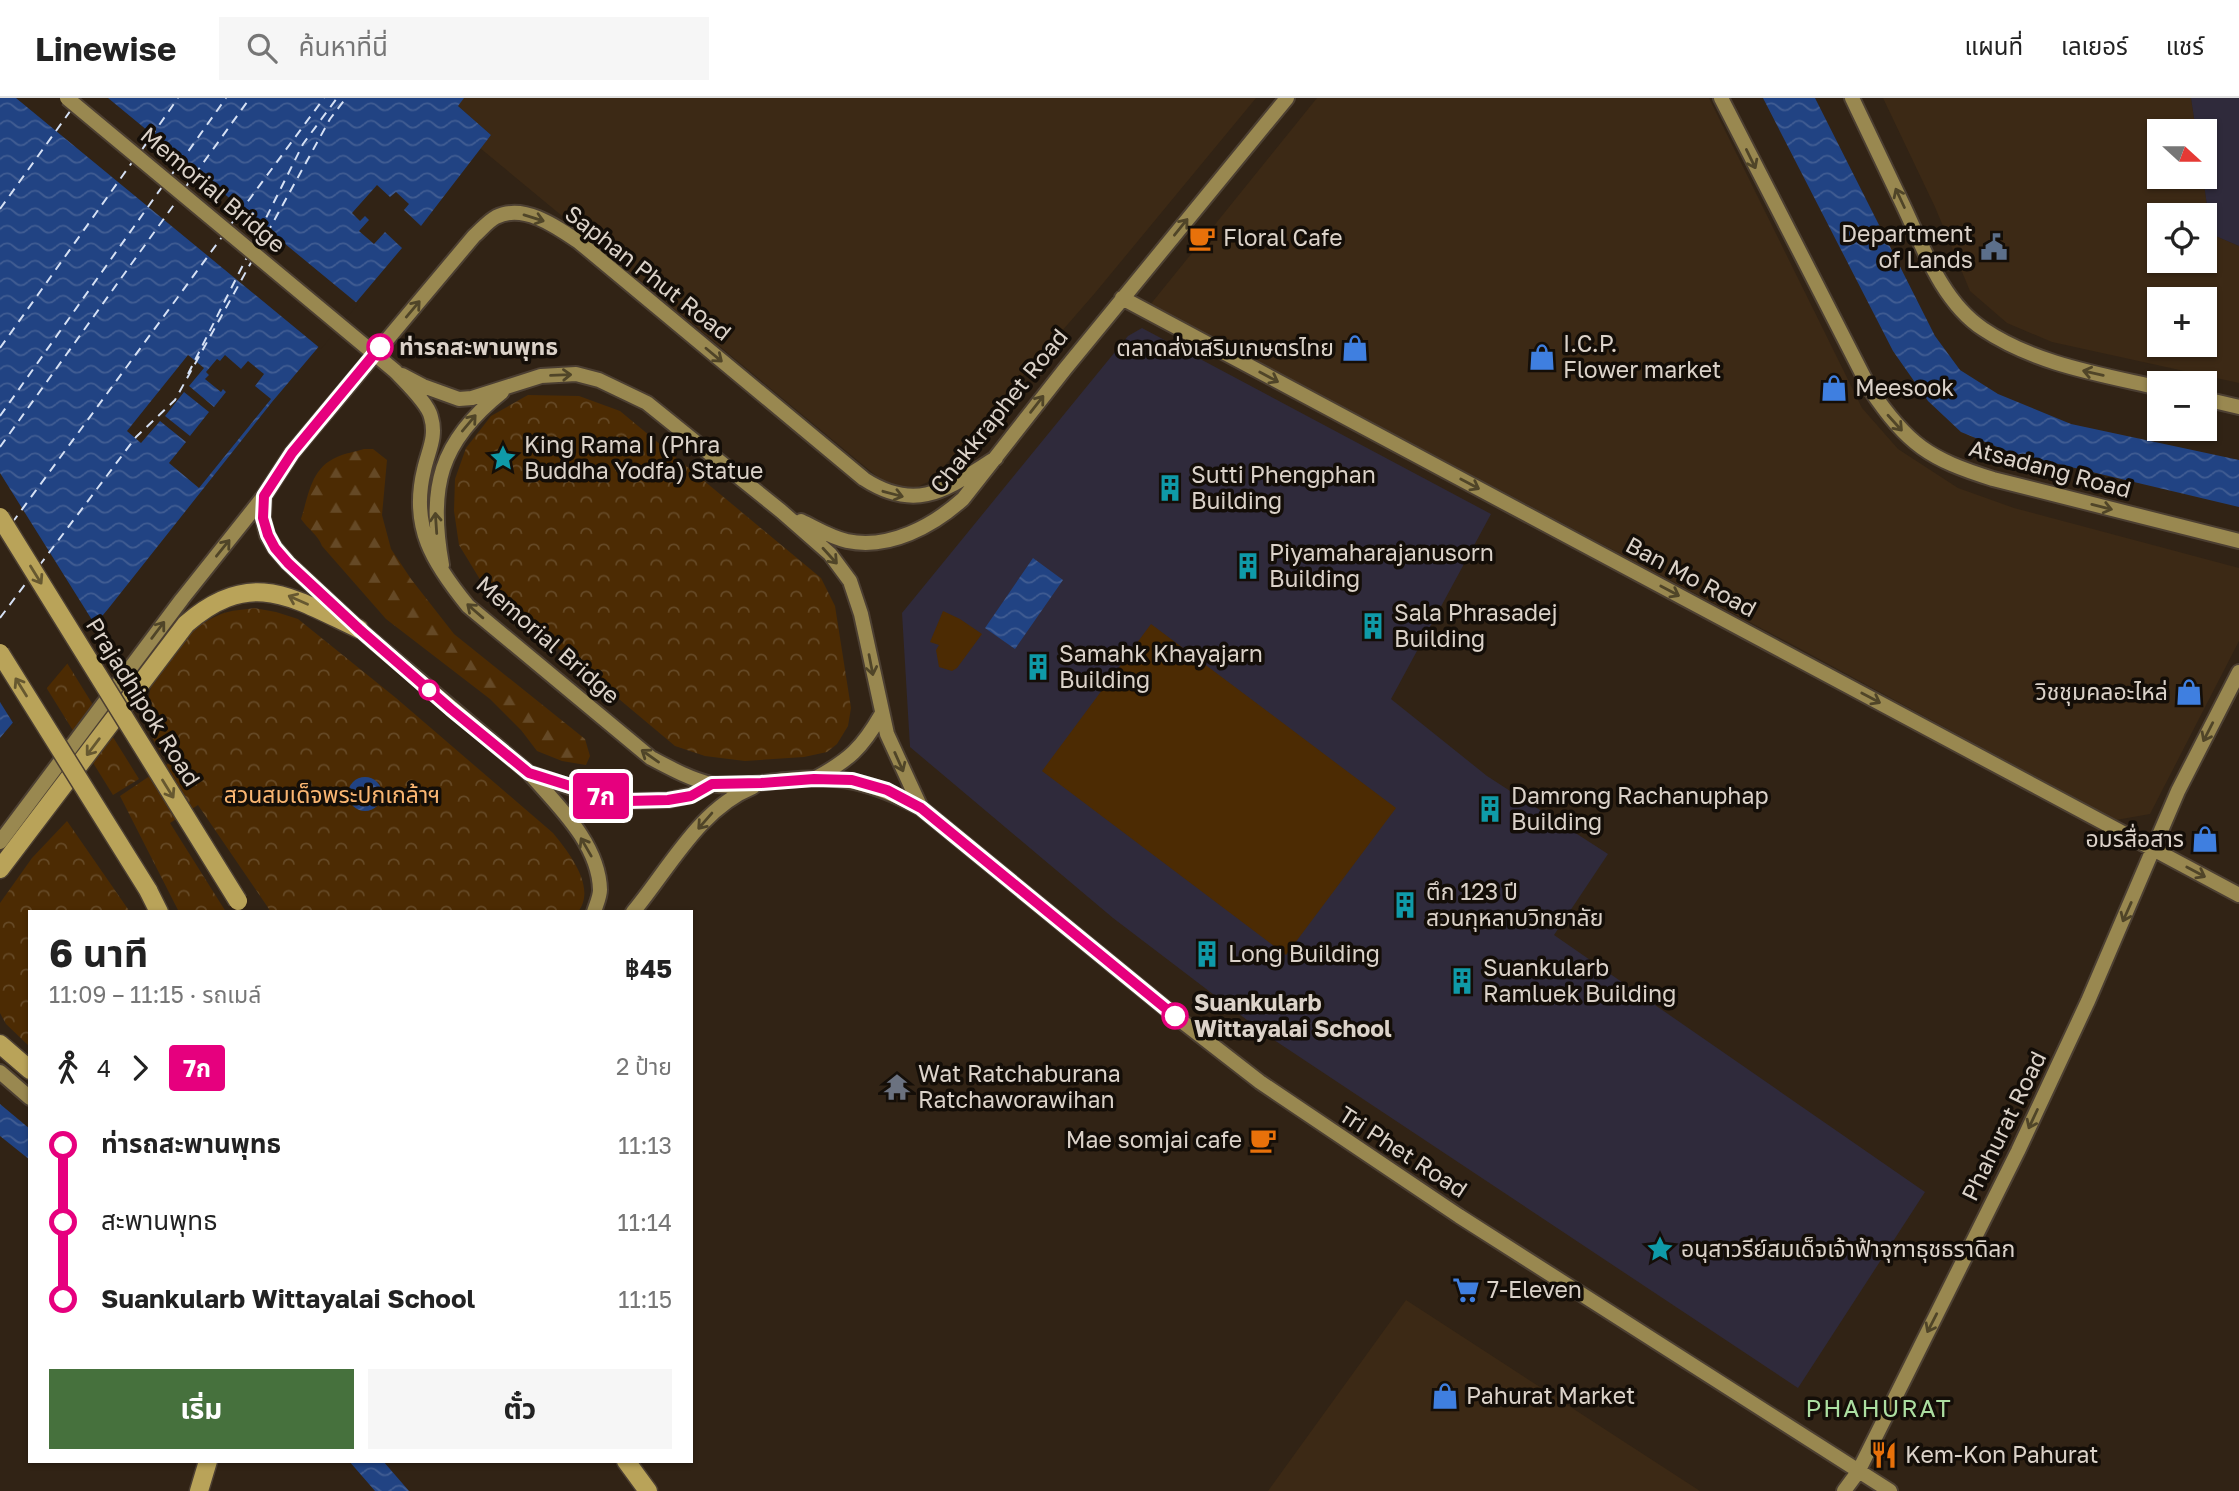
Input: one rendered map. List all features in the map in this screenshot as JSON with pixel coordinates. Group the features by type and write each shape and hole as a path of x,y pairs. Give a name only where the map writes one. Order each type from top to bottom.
{"main road":[{"name":"Prajadhipok Road","path":"0,517 241,906"},
{"path":"0,869 186,624 200,612 232,595 264,591 286,595 359,629"},
{"path":"0,653 158,910"},
{"path":"0,1044 28,1068"},
{"path":"199,1491 207,1463"},
{"path":"627,1463 648,1491"}],"street":[{"name":"Memorial Bridge","path":"67,98 395,371 422,386 459,399 472,398 541,376 576,374 599,380 648,403 780,511"},
{"name":"Chakkraphet Road","path":"780,511 849,542 893,538 943,517 963,499 1122,298 1287,98"},
{"name":"Atsadang Road","path":"1721,98 1870,389 1892,422 1919,447 1954,467 1993,480 2239,541"},
{"path":"1852,98 1933,268 1954,301 1980,328 2014,348 2046,360 2147,385"},
{"name":"Saphan Phut Road","path":"0,842 182,599 264,496 292,453 474,236 497,216 509,214 535,217 550,223 579,242 864,479 881,490 914,498 929,494 960,480 996,458"},
{"name":"Ban Mo Road","path":"1122,298 2239,895"},
{"name":"Memorial Bridge","path":"395,371 431,415 434,436 425,464 419,499 422,529 429,551 444,577 468,606 651,758 676,771 712,784"},
{"path":"444,577 435,512 442,469 454,442 468,424 486,405 517,383"},
{"path":"2217,402 2239,407"},
{"path":"264,496 263,518 275,548 359,629 529,773 563,812 592,857 600,891 595,910"},
{"path":"529,773 581,792 628,801 668,800 691,796 712,784 814,779 845,762 867,738 881,715 861,614 850,581 830,554 780,511"},
{"name":"Phahurat Road","path":"1844,1491 1858,1472 2030,1126 2088,1001 2178,791 2239,672"},
{"name":"Tri Phet Road","path":"881,715 895,754 921,808"},
{"name":"Tri Phet Road","path":"814,779 852,780 887,790 921,808 1175,1016 1260,1082 1459,1216 1889,1491"},
{"path":"635,910 713,812 740,792 761,783"},
{"path":"0,1072 28,1096"}],"shaded area":[{"path":"464,98 1256,98 1095,293 932,480 917,487 899,487 886,484 480,148 491,135 457,105"},
{"name":"I.C.P. Flower market","path":"1317,98 1709,98 1862,408 1898,449 1958,488 2014,508 2239,568 2239,641 2150,814 2116,820 1793,645 1150,305"},
{"path":"1883,98 2191,98 2194,119 2147,119 2147,189 2205,189 2207,203 2147,203 2147,273 2217,273 2217,237 2239,246 2239,383 2217,378 2217,371 2184,371 2052,342 2007,323 1970,291 1935,207"},
{"path":"2191,98 2239,98 2239,246 2217,237 2217,203 2207,203 2205,189 2217,189 2217,119 2194,119"},
{"name":"Suankularb Wittayalai School","path":"1142,328 1491,514 1391,699 1487,776 1608,854 1554,935 1925,1192 1798,1388 1268,1036 1113,918 910,747 902,613 1128,336"},
{"name":"Pahurat Market","path":"1406,1300 1700,1491 1268,1491"}],"green space":[{"path":"528,395 579,396 620,411 821,578 835,606 851,708 848,726 837,744 827,752 804,757 745,761 705,756 675,746 484,586 459,545 454,511 455,479 466,448 491,416"},
{"path":"373,449 387,460 382,515 391,549 411,579 454,634 585,739 590,756 586,765 562,761 537,751 521,730 490,699 386,619 301,519 312,483 322,468 340,456"},
{"path":"0,555 139,779 113,795 0,613"},
{"name":"สวนสมเด็จพระปกเกล้าฯ","path":"254,608 298,619 396,698 553,833 573,860 583,881 583,902 579,910 270,910 198,805 170,823 225,910 178,910 120,796 169,763 150,733 149,725 148,702 158,670 178,642 206,621 225,613"},
{"path":"943,611 982,634 952,671 939,667 936,650 939,645 930,642"},
{"path":"1151,624 1396,808 1286,955 1042,771"},
{"path":"67,821 129,910 28,910 28,1045 6,1024 0,1013 0,903 32,858"}],"water":[{"path":"0,98 464,98 458,106 491,135 421,226 404,210 409,204 396,192 390,197 377,185 352,213 360,221 365,216 369,220 359,231 374,244 385,232 402,248 272,402 108,609 0,738"},
{"path":"1763,98 1815,98 1935,336 1960,370 1998,394 2071,424 2239,460 2239,507 2012,453 1961,432 1928,401 1893,351"},
{"path":"1033,558 1063,580 1015,649 985,628"},
{"path":"365,777 377,782 382,794 377,806 365,811 353,806 348,794 353,782"},
{"path":"0,1104 28,1127 28,1158 0,1136"},
{"path":"351,1463 385,1463 409,1491 375,1491"}],"pier":[{"path":"16,98 108,98 358,304 321,349"},
{"path":"188,355 204,368 189,386 214,407 226,392 223,389 221,392 205,379 209,375 206,372 217,359 220,361 225,355 241,369 248,361 264,374 255,386 271,399 199,488 169,463 186,442 160,421 141,443 127,431","holes":["184,392 209,412 190,436 165,416"]},
{"path":"0,473 97,628 15,726 0,702"}],"ferry route":[{"path":"141,151 178,98"},
{"path":"170,177 226,98"},
{"path":"185,188 250,98"},
{"path":"229,227 324,98"},
{"path":"252,246 303,144 337,98"},
{"path":"259,248 330,119 346,98"},
{"path":"0,209 71,110"},
{"path":"0,348 133,161"},
{"path":"0,416 162,187"},
{"path":"0,447 178,199"},
{"path":"12,523 222,237"},
{"path":"188,374 247,257"},
{"path":"39,566 136,437 175,400 253,259"},
{"path":"0,618 29,579"}],"bus line":[{"name":"7ก","path":"380,347 292,453 264,496 263,518 275,548 288,563 451,709 529,773 581,792 605,797 628,801 668,800 691,796 712,784 814,779 852,780 887,790 921,808 1175,1016"}],"place":[{"name":"Floral Cafe","path":"1202,238"},
{"name":"Department of Lands","path":"1994,247"},
{"name":"ท่ารถสะพานพุทธ","path":"380,347"},
{"name":"ตลาดส่งเสริมเกษตรไทย","path":"1355,348"},
{"name":"I.C.P. Flower market","path":"1542,357"},
{"name":"Meesook","path":"1834,388"},
{"name":"King Rama I (Phra Buddha Yodfa) Statue","path":"503,458"},
{"name":"Sutti Phengphan Building","path":"1170,488"},
{"name":"Piyamaharajanusorn Building","path":"1248,566"},
{"name":"Sala Phrasadej Building","path":"1373,626"},
{"name":"Samahk Khayajarn Building","path":"1038,667"},
{"name":"วิชชุมคลอะไหล่","path":"2189,692"},
{"name":"Damrong Rachanuphap Building","path":"1490,809"},
{"name":"อมรสื่อสาร","path":"2205,839"},
{"name":"ตึก 123 ปี สวนกุหลาบวิทยาลัย","path":"1405,905"},
{"name":"Long Building","path":"1207,954"},
{"name":"Suankularb Ramluek Building","path":"1462,981"},
{"name":"Suankularb Wittayalai School","path":"1175,1016"},
{"name":"Wat Ratchaburana Ratchaworawihan","path":"897,1087"},
{"name":"Mae somjai cafe","path":"1263,1140"},
{"name":"อนุสาวรีย์สมเด็จเจ้าฟ้าจุฑาธุชธราดิลก","path":"1660,1249"},
{"name":"7-Eleven","path":"1466,1290"},
{"name":"Pahurat Market","path":"1445,1396"},
{"name":"Kem-Kon Pahurat","path":"1884,1455"}],"district":[{"name":"PHAHURAT","path":"1879,1409"}]}
